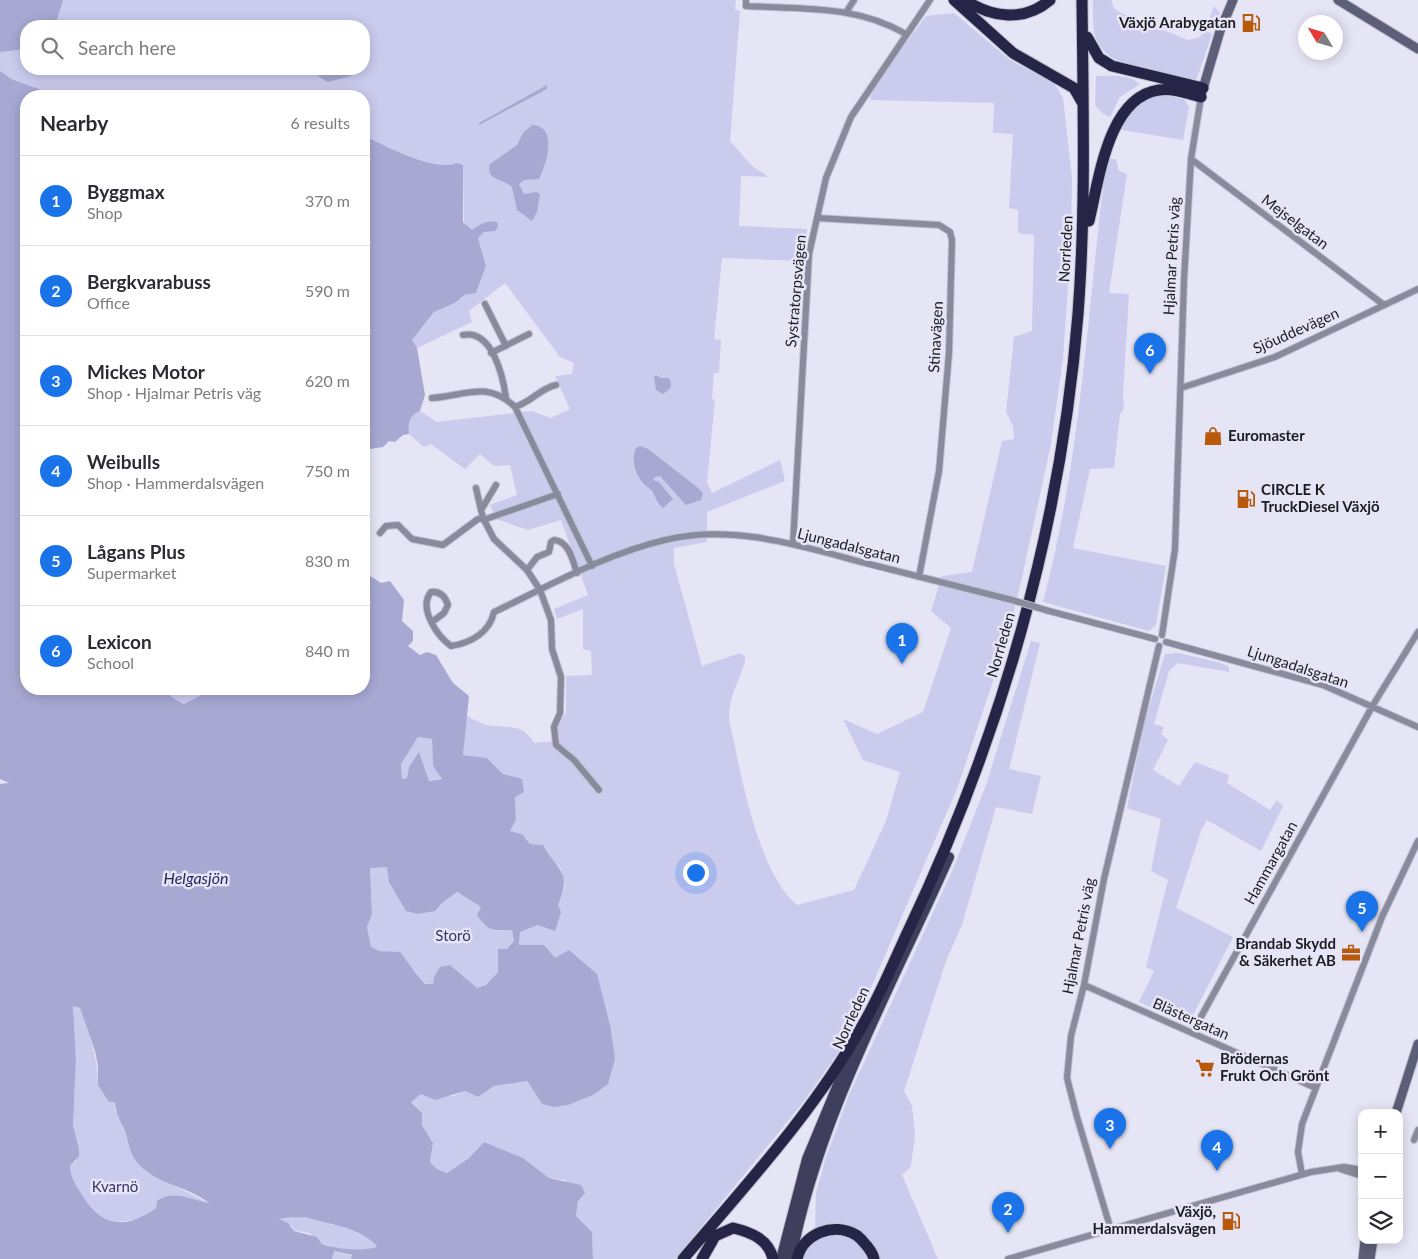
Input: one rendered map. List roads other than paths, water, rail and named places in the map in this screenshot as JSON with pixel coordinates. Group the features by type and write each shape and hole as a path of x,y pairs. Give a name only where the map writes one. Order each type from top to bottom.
{"highway":[{"path":"954,0 1018,57 1074,88 1080,97 1084,109"},
{"path":"965,0 985,11 1012,16 1031,12 1050,0"},
{"name":"Norrleden","path":"865,1021 927,892 962,809 1008,677 1038,563 1056,479 1076,336 1083,221 1084,109 1082,0"},
{"name":"Norrleden","path":"949,857 1001,716 1044,564 1072,414 1086,282 1089,221 1087,0"},
{"path":"1088,37 1100,58 1112,66 1202,93"},
{"path":"1089,221 1111,136 1118,120 1130,104 1144,94 1162,89 1202,93"},
{"path":"683,1259 792,1127 829,1078 865,1021"},
{"path":"702,1259 715,1236 733,1228 756,1234 772,1252 773,1259"},
{"path":"797,1259 806,1242 824,1230 841,1230 857,1235 874,1254 874,1259"}],"main road":[{"name":"Norrleden","path":"791,1259 812,1173 828,1128 949,857"},
{"name":"Norrleden","path":"781,1259 809,1153 865,1021"}],"street":[{"path":"746,0 746,6 847,11 877,20 906,34"},
{"path":"847,11 854,0"},
{"name":"Systratorpsvägen","path":"793,544 808,264 826,178 841,137 862,99 930,0"},
{"name":"Systratorpsvägen","path":"924,10 934,0"},
{"path":"1338,0 1418,49"},
{"name":"Hjalmar Petris väg","path":"1162,635 1175,549 1184,280 1191,159 1202,93 1232,1"},
{"name":"Mejselgatan","path":"1191,159 1384,305"},
{"name":"Stinavägen","path":"817,218 939,225 950,232 952,240 949,353 939,472 919,577"},
{"name":"Sjöuddevägen","path":"1181,388 1275,357 1418,289"},
{"path":"486,304 506,346"},
{"path":"463,335 469,334 479,337 491,353 502,377 506,398"},
{"path":"491,353 529,334"},
{"path":"515,407 534,399 544,388 556,385"},
{"path":"432,398 482,390 506,398 515,407 592,566"},
{"path":"481,510 496,485"},
{"path":"476,488 482,518 494,539 527,570 540,590 551,620 552,649 561,677 560,713 554,727 556,745 574,760 600,790"},
{"path":"380,533 386,526 398,525 412,539 442,545 472,522 558,494"},
{"name":"Ljungadalsgatan","path":"432,622 444,613 448,605 446,599 437,592 431,592 425,604 432,622 445,642 451,646 459,645 488,628 494,612 592,566 665,540 693,535 751,536 793,544 1155,639"},
{"path":"527,570 537,557 549,552 551,542 554,540 564,543 577,573"},
{"name":"Hammargatan","path":"1192,1032 1373,706 1418,632"},
{"path":"1162,635 1166,637 1166,642 1160,646 1155,639 1162,635"},
{"name":"Ljungadalsgatan","path":"1166,642 1323,685 1418,727"},
{"name":"Hjalmar Petris väg","path":"1111,1230 1067,1078 1071,1036 1084,984 1104,879 1160,646"},
{"path":"1302,1174 1298,1152 1300,1134 1316,1088 1382,917 1418,841"},
{"name":"Blästergatan","path":"1084,984 1316,1088"},
{"path":"1397,1109 1418,1044"},
{"path":"1414,1140 1418,1130"},
{"path":"1008,1259 1321,1169 1340,1169 1344,1167 1358,1169"},
{"path":"1340,1169 1358,1175"},
{"path":"1364,1259 1365,1244"},
{"path":"1370,1259 1372,1244"}],"water":[{"path":"0,0 63,0 57,20 20,20 20,50 0,52"},
{"name":"Helgasjön","path":"0,71 11,79 41,90 20,90 20,695 170,695 184,704 200,695 370,695 370,576 381,583 390,581 404,600 402,621 413,631 413,641 408,646 420,655 427,652 436,655 453,683 469,696 463,755 487,758 503,774 522,779 524,792 515,797 516,820 510,831 522,834 530,844 543,845 564,878 562,894 558,905 561,912 555,931 538,925 520,932 519,945 544,945 555,958 569,950 597,974 610,1025 615,1059 608,1084 593,1095 568,1105 554,1107 542,1104 527,1081 494,1086 478,1097 465,1091 435,1100 421,1094 411,1102 422,1113 422,1125 433,1143 430,1162 437,1169 447,1173 469,1158 484,1142 523,1158 549,1178 581,1185 585,1193 578,1201 576,1216 592,1232 593,1259 351,1259 352,1255 334,1251 332,1259 0,1259 0,784 9,783 0,779","holes":["418,737 432,739 433,766 442,779 429,781 419,752 409,767 407,778 402,779 401,764","387,867 389,882 406,911 418,914 435,911 457,892 481,907 477,915 488,927 495,930 512,930 514,941 507,949 498,949 498,972 486,985 477,988 450,965 440,967 434,977 433,984 425,984 400,952 379,951 371,947 367,927 372,914 370,868","73,1006 80,1008 95,1051 98,1066 98,1085 109,1102 115,1102 117,1113 136,1161 152,1175 191,1192 209,1203 183,1196 170,1196 157,1201 156,1208 145,1215 124,1222 106,1219 89,1206 74,1181 70,1166 79,1156 73,1125 76,1060","306,1217 353,1231 377,1246 359,1249 325,1245 317,1237 294,1231 288,1223 279,1219"]},
{"path":"318,75 353,75 328,82"},
{"path":"547,85 547,89 479,125 479,123"},
{"path":"532,125 540,127 545,132 548,139 548,147 545,165 539,179 524,180 519,184 524,194 536,192 540,194 537,212 532,221 517,210 512,187 492,176 489,170 490,164 517,145 523,133"},
{"path":"370,139 423,161 436,164 447,165 457,163 463,165 463,222 472,230 480,224 491,221 497,222 498,227 495,231 484,232 478,238 486,266 476,293 464,295 455,303 434,312 412,340 417,348 425,395 420,411 410,420 409,434 403,435 395,442 389,441 383,447 370,449"},
{"path":"656,375 661,378 669,378 671,385 668,391 663,394 656,390 654,377"},
{"path":"640,446 648,449 697,487 703,493 701,500 686,505 660,476 655,477 653,480 659,482 673,499 663,508 636,472 634,457 636,448"}],"place":[{"name":"Växjö Arabygatan","path":"1251,23"},
{"name":"Lexicon","path":"1150,374"},
{"name":"Euromaster","path":"1213,436"},
{"name":"CIRCLE K TruckDiesel Växjö","path":"1246,499"},
{"name":"Byggmax","path":"902,664"},
{"name":"Lågans Plus","path":"1362,932"},
{"name":"Brandab Skydd & Säkerhet AB","path":"1351,953"},
{"name":"Brödernas Frukt Och Grönt","path":"1205,1068"},
{"name":"Mickes Motor","path":"1110,1149"},
{"name":"Weibulls","path":"1217,1171"},
{"name":"Växjö, Hammerdalsvägen","path":"1231,1221"},
{"name":"Bergkvarabuss","path":"1008,1233"}],"park label":[{"name":"Storö","path":"453,936"},
{"name":"Kvarnö","path":"115,1187"}]}
